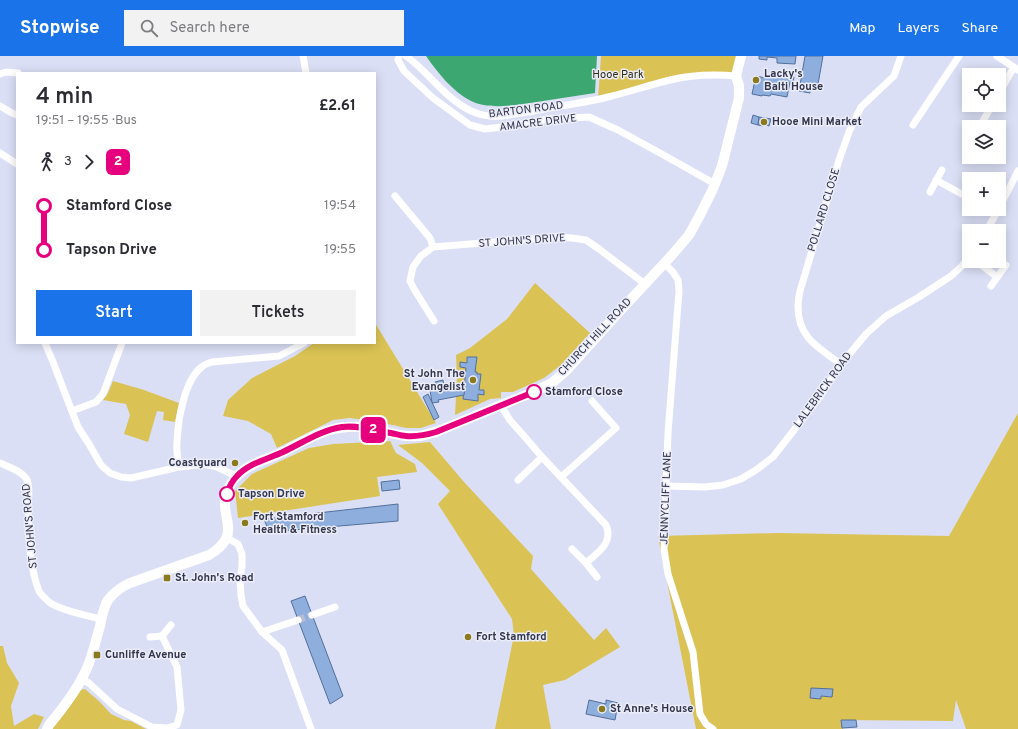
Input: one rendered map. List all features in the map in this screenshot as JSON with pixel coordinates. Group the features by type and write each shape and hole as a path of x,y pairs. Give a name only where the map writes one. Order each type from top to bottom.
{"street":[{"path":"303,56 306,72"},
{"name":"AMACRE DRIVE","path":"399,56 398,60 404,71 433,98 470,125 485,129 548,119 589,117 618,130 715,184"},
{"name":"BARTON ROAD","path":"406,56 451,98 476,113 491,116 508,115 608,97 671,79 699,75 722,74 736,76"},
{"path":"736,76 741,56"},
{"name":"POLLARD CLOSE","path":"841,364 815,345 806,335 800,322 798,307 800,291 839,160 849,132 861,107 894,76 901,56"},
{"path":"913,125 959,56"},
{"path":"997,56 1016,68 1006,83"},
{"path":"0,74 6,72 16,73"},
{"name":"CHURCH HILL ROAD","path":"236,476 243,470 256,463 284,452 326,431 343,427 362,427 404,436 419,436 436,432 534,392 552,383 566,371 689,235 715,184 722,166 739,98 739,86 736,76"},
{"path":"0,106 16,115"},
{"path":"0,153 16,163"},
{"path":"930,192 942,170"},
{"path":"1006,193 1018,171"},
{"path":"936,180 962,194"},
{"path":"395,196 430,238 433,247 421,256 413,268 410,281 434,321"},
{"name":"ST JOHN'S DRIVE","path":"433,247 556,237 586,240 645,284"},
{"name":"JENNYCLIFF LANE","path":"664,263 673,272 678,280 679,291 668,433 664,549 668,574 692,652 700,714 706,724 713,729"},
{"name":"LALEBRICK ROAD","path":"666,486 705,487 723,485 740,479 756,470 773,457 819,398 841,364 866,334 886,316 951,276 962,266"},
{"path":"986,268 998,277"},
{"path":"991,286 1004,268"},
{"path":"45,344 78,427 100,465 110,473 121,477 131,478 179,467 204,464 217,467 236,476 230,486 225,504 228,523 227,538 218,550 209,555 130,583 119,589 103,609 93,652 81,680 70,698 47,729"},
{"path":"72,411 96,402 102,394 122,344"},
{"path":"179,467 177,443 180,416 187,390 195,374 203,366 212,362 279,356 302,344"},
{"path":"561,477 616,428 592,401"},
{"path":"501,405 508,420 609,531 608,540 604,546 586,563"},
{"path":"518,480 542,457"},
{"name":"ST JOHN'S ROAD","path":"0,463 22,473 27,480 33,571 39,592 50,603 67,610 101,619"},
{"path":"227,538 238,544 242,554 240,595 243,606 262,632 282,650 312,729"},
{"path":"572,549 597,577"},
{"path":"312,615 335,607"},
{"path":"262,632 298,620"},
{"path":"150,637 162,636 171,625"},
{"path":"81,680 89,683 117,709 152,727 180,727 181,710 178,667 162,636"}],"green space":[{"name":"Hooe Park","path":"601,56 741,56 736,76 699,75 598,99"},
{"path":"535,283 590,333 561,365 544,378 513,392 501,392 501,398 490,399 455,415 457,378 456,355 470,348 507,319"},
{"path":"376,325 436,423 421,428 406,428 350,418 333,420 277,448 271,434 248,421 223,416 228,400 252,378 295,356 313,344 376,344"},
{"path":"113,381 144,390 179,403 175,422 163,420 164,412 157,411 148,442 124,434 130,415 126,404 103,400"},
{"path":"1018,413 1018,729 966,729 956,700 953,721 842,720 843,729 696,729 658,536 778,533 949,536"},
{"path":"390,441 396,453 415,464 417,472 377,477 380,496 238,518 235,491 252,474 309,448 333,444"},
{"path":"430,442 464,482 533,556 531,569 594,640 606,628 620,647 565,680 543,685 551,729 495,729 514,635 512,619 438,504 450,491 422,463 398,445"},
{"path":"0,646 3,646 7,663 19,683 11,706 14,726 34,714 44,717 38,729 0,729"},
{"path":"85,689 111,714 124,720 131,721 146,729 52,729 80,690"}],"shaded area":[{"path":"426,56 597,56 595,93 526,104 488,106 471,101 464,97 452,87"}],"building":[{"path":"759,56 796,56 795,64 777,63 777,58 767,57 767,60 759,59"},
{"path":"805,56 823,56 817,90 810,89 810,93 799,91"},
{"path":"765,75 773,77 773,75 782,77 782,75 794,77 793,83 790,82 787,97 771,94 770,96 762,96 752,94 756,76 765,78"},
{"path":"753,115 759,117 758,125 751,123"},
{"name":"Hooe Mini Market","path":"759,117 771,119 769,126 763,124 763,126 758,125"},
{"name":"St John The Evangelist","path":"467,357 477,357 475,372 477,372 477,374 481,374 479,390 484,390 484,395 478,394 478,401 463,399 466,368 460,367 460,362 467,363"},
{"path":"443,380 444,387 456,385 465,386 464,395 438,400 439,402 432,403 430,390 436,389 435,382"},
{"path":"428,394 439,417 434,420 423,397"},
{"path":"399,480 400,489 382,491 381,482"},
{"path":"398,504 398,521 269,532 264,519"},
{"path":"305,596 343,696 330,704 291,601"},
{"path":"811,688 833,689 832,697 821,696 821,699 810,698"},
{"name":"St Anne's House","path":"589,700 606,704 606,700 618,703 615,720 586,714"},
{"path":"841,720 856,720 857,727 842,728"}],"tunnel":[{"path":"298,620 312,615"}],"bus line":[{"name":"2","path":"227,494 236,476 243,470 326,431 343,427 362,427 404,436 419,436 436,432 534,392"}],"place":[{"name":"Lacky's Balti House","path":"756,80"},
{"name":"Hooe Mini Market","path":"764,122"},
{"name":"St John The Evangelist","path":"473,380"},
{"name":"Stamford Close","path":"534,392"},
{"name":"Coastguard","path":"235,463"},
{"name":"Tapson Drive","path":"227,494"},
{"name":"Fort Stamford Health & Fitness","path":"245,523"},
{"name":"St. John's Road","path":"167,578"},
{"name":"Fort Stamford","path":"468,637"},
{"name":"Cunliffe Avenue","path":"97,655"},
{"name":"St Anne's House","path":"602,709"}]}
